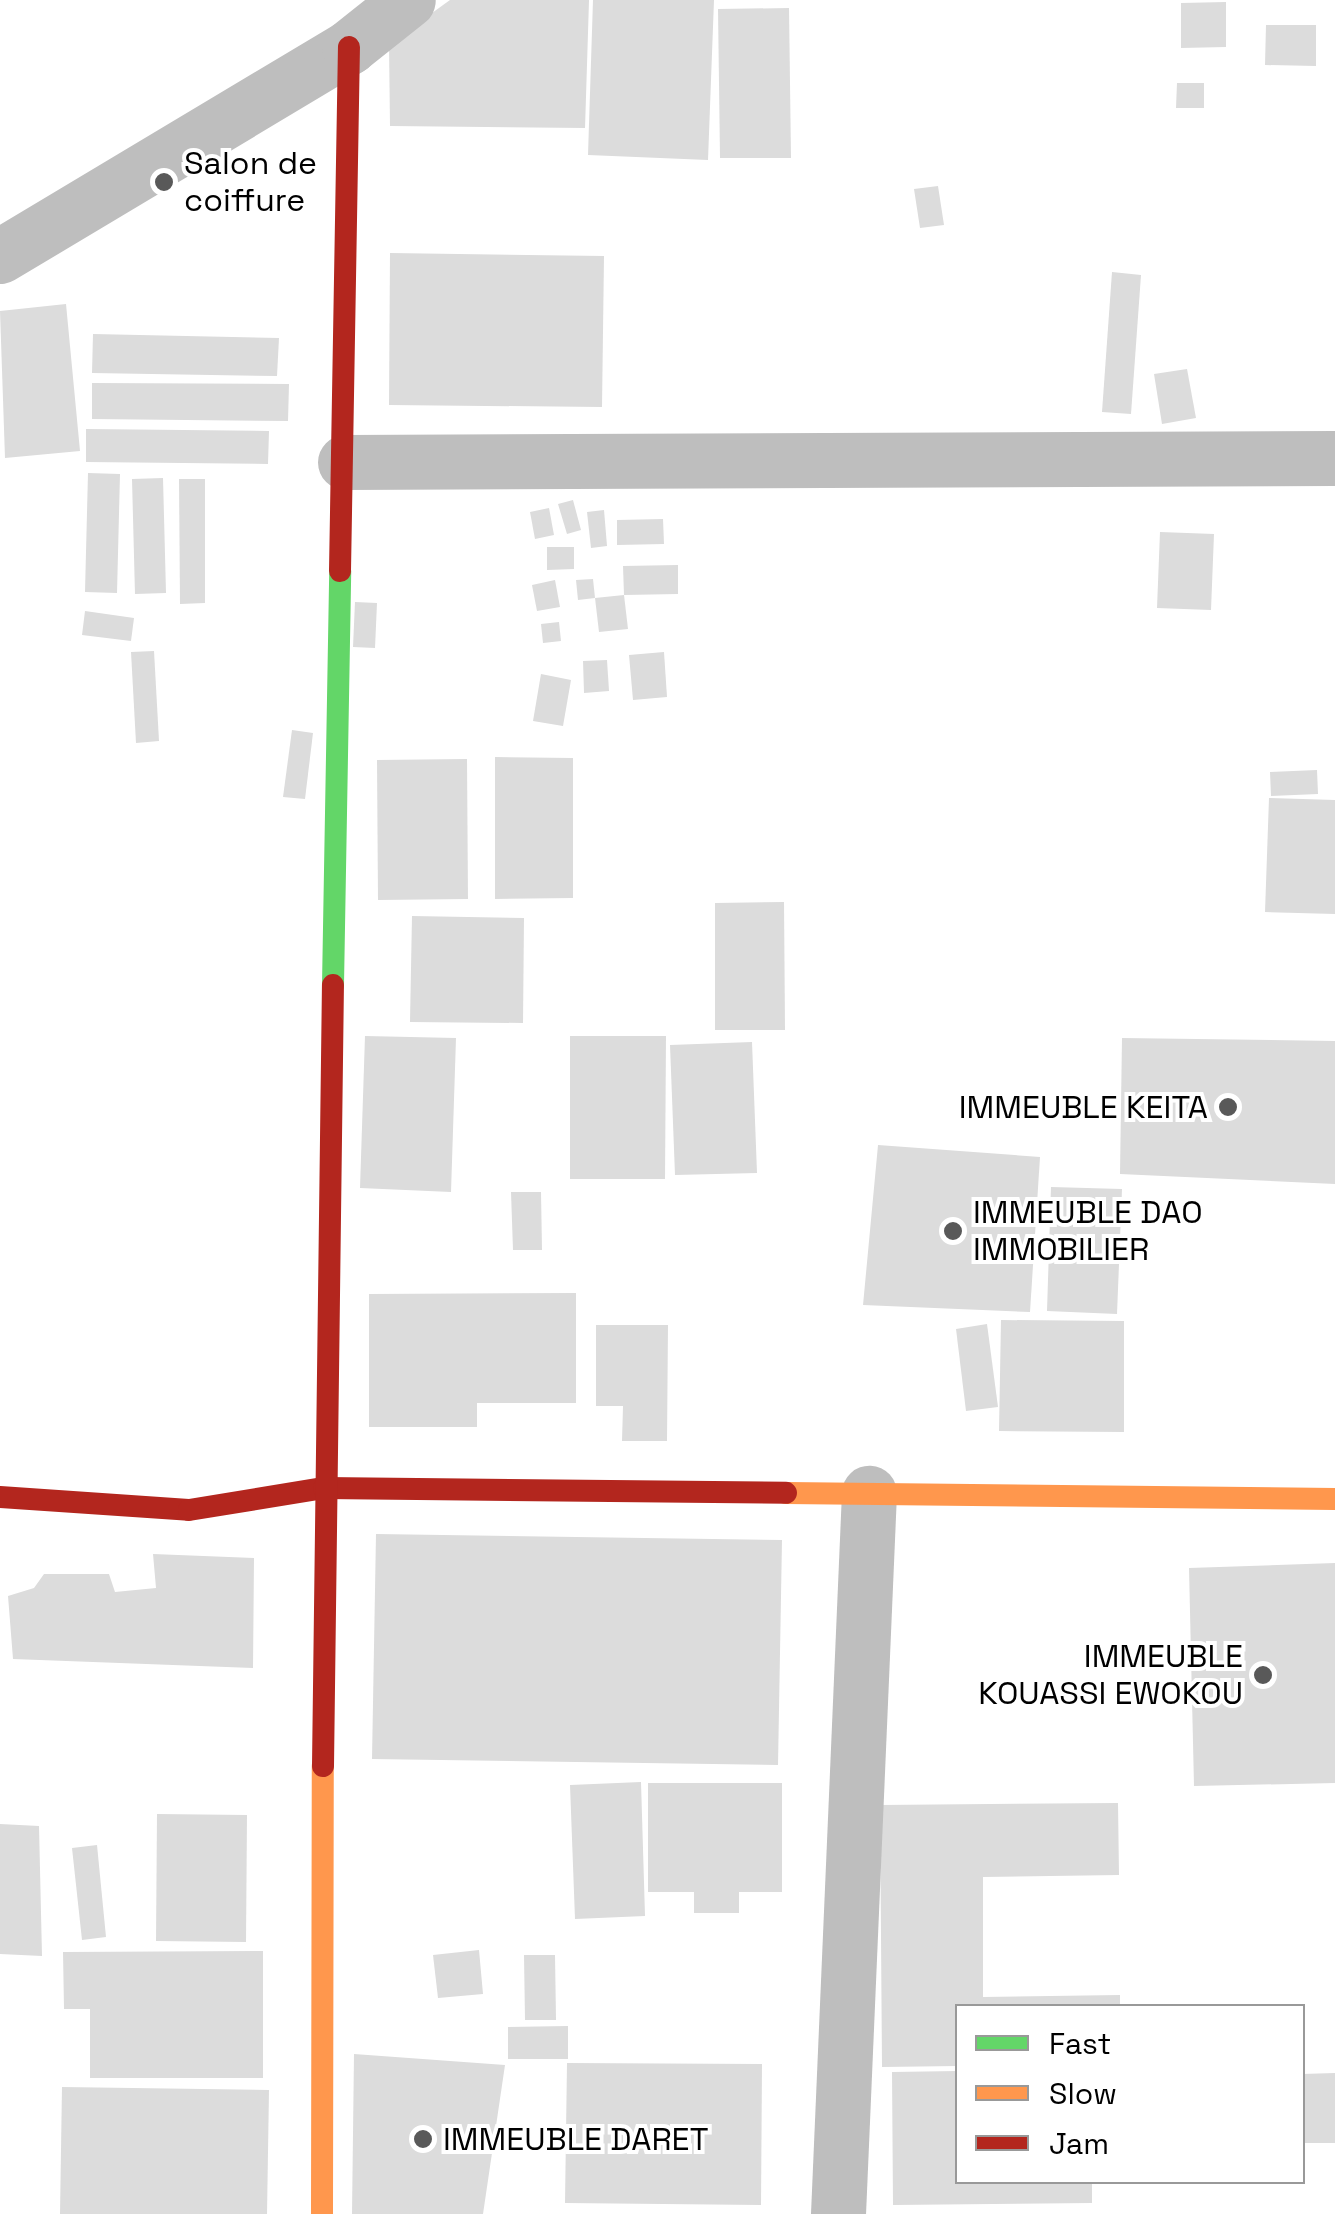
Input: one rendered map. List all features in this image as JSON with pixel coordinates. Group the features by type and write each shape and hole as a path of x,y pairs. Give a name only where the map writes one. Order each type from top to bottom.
{"street":[{"path":"0,256 348,47 408,0"},
{"path":"322,2214 324,1488 345,462 348,47"},
{"path":"345,462 1335,458"},
{"path":"0,1497 189,1510 324,1488 1335,1499"},
{"path":"838,2214 868,1493"}],"building":[{"path":"450,0 589,0 585,128 390,126 389,44"},
{"path":"593,0 714,0 708,160 588,155"},
{"path":"1226,2 1226,47 1181,48 1181,3"},
{"path":"789,8 791,158 720,158 718,9"},
{"path":"1266,25 1316,25 1316,66 1265,65"},
{"path":"1177,83 1204,83 1204,108 1176,108"},
{"path":"938,186 944,225 920,228 914,189"},
{"path":"390,253 604,256 602,407 389,405"},
{"path":"1112,272 1141,275 1131,414 1102,412"},
{"path":"66,304 80,451 5,458 0,311"},
{"path":"93,334 279,338 277,376 92,373"},
{"path":"1187,369 1196,418 1162,424 1154,374"},
{"path":"92,383 289,384 288,421 92,419"},
{"path":"86,429 269,431 268,464 86,462"},
{"path":"88,473 120,474 117,593 85,592"},
{"path":"163,478 166,593 135,594 132,479"},
{"path":"179,479 205,479 205,603 180,604"},
{"path":"573,500 581,530 567,534 558,504"},
{"path":"549,508 554,535 535,539 530,512"},
{"path":"604,510 607,546 591,548 587,512"},
{"path":"663,519 664,544 617,545 617,520"},
{"path":"1160,532 1214,534 1211,610 1157,608"},
{"path":"547,547 574,547 574,569 547,570"},
{"path":"678,565 678,594 624,595 623,566"},
{"path":"593,579 595,598 578,600 576,580"},
{"path":"555,580 560,607 537,611 532,585"},
{"path":"624,595 628,629 599,632 595,598"},
{"path":"355,602 377,603 375,648 353,647"},
{"path":"85,611 134,618 131,641 82,635"},
{"path":"559,622 561,641 543,643 541,624"},
{"path":"154,651 159,741 136,743 131,652"},
{"path":"664,652 667,697 633,700 629,655"},
{"path":"607,660 609,691 584,693 583,661"},
{"path":"541,674 571,680 563,726 533,721"},
{"path":"292,730 313,733 305,799 283,797"},
{"path":"495,757 573,758 573,898 495,899"},
{"path":"467,759 468,899 378,900 377,760"},
{"path":"1317,770 1318,794 1271,796 1270,772"},
{"path":"1269,798 1335,800 1335,914 1265,912"},
{"path":"784,902 785,1030 715,1030 715,903"},
{"path":"412,916 524,918 523,1023 410,1022"},
{"path":"365,1036 456,1038 451,1192 360,1188"},
{"path":"570,1036 666,1036 665,1179 570,1179"},
{"name":"IMMEUBLE KEITA","path":"1122,1038 1335,1041 1335,1184 1120,1174"},
{"path":"752,1042 757,1173 675,1175 670,1045"},
{"name":"IMMEUBLE DAO IMMOBILIER","path":"878,1145 1040,1157 1030,1312 863,1305"},
{"path":"1051,1187 1122,1189 1117,1314 1047,1311"},
{"path":"511,1192 541,1192 542,1250 513,1250"},
{"path":"576,1293 576,1403 477,1403 477,1427 369,1427 369,1294"},
{"path":"1001,1320 1124,1321 1124,1432 999,1431"},
{"path":"987,1324 998,1407 966,1411 956,1329"},
{"path":"596,1325 668,1325 667,1441 622,1441 623,1406 596,1406"},
{"path":"376,1534 782,1540 778,1765 372,1759"},
{"path":"153,1554 254,1558 253,1668 13,1659 8,1596 34,1588 44,1574 109,1574 115,1592 156,1588"},
{"name":"IMMEUBLE KOUASSI EWOKOU","path":"1335,1563 1335,1783 1194,1786 1189,1568"},
{"path":"641,1782 645,1916 575,1919 570,1785"},
{"path":"648,1783 782,1783 782,1892 739,1892 739,1913 694,1913 694,1892 648,1892"},
{"path":"1118,1803 1119,1875 983,1877 983,1997 1120,1995 1120,2004 955,2004 955,2066 882,2067 880,1805"},
{"path":"157,1814 247,1815 246,1942 156,1941"},
{"path":"0,1824 39,1826 42,1956 0,1954"},
{"path":"97,1845 106,1937 82,1940 72,1848"},
{"path":"479,1950 483,1994 438,1998 433,1955"},
{"path":"263,1951 263,2078 90,2078 90,2009 64,2009 63,1952"},
{"path":"524,1955 555,1955 556,2020 525,2020"},
{"path":"568,2026 568,2059 508,2059 508,2027"},
{"name":"IMMEUBLE DARET","path":"354,2054 505,2065 483,2214 352,2214"},
{"path":"567,2063 762,2064 761,2205 565,2203"},
{"path":"955,2071 955,2184 1092,2184 1092,2203 893,2205 892,2072"},
{"path":"1335,2073 1335,2143 1305,2143 1305,2074"},
{"path":"62,2087 269,2090 267,2214 60,2214"}],"traffic: fast":[{"path":"333,985 340,571"}],"traffic: slow":[{"path":"786,1493 1335,1499"},
{"path":"322,2214 323,1766"}],"traffic: jam":[{"path":"340,571 349,47"},
{"path":"323,1766 333,985"},
{"path":"0,1497 189,1510 324,1488 786,1493"}],"place":[{"name":"Salon de coiffure","path":"164,182"},
{"name":"IMMEUBLE KEITA","path":"1228,1107"},
{"name":"IMMEUBLE DAO IMMOBILIER","path":"953,1231"},
{"name":"IMMEUBLE KOUASSI EWOKOU","path":"1263,1675"},
{"name":"IMMEUBLE DARET","path":"423,2139"}]}
